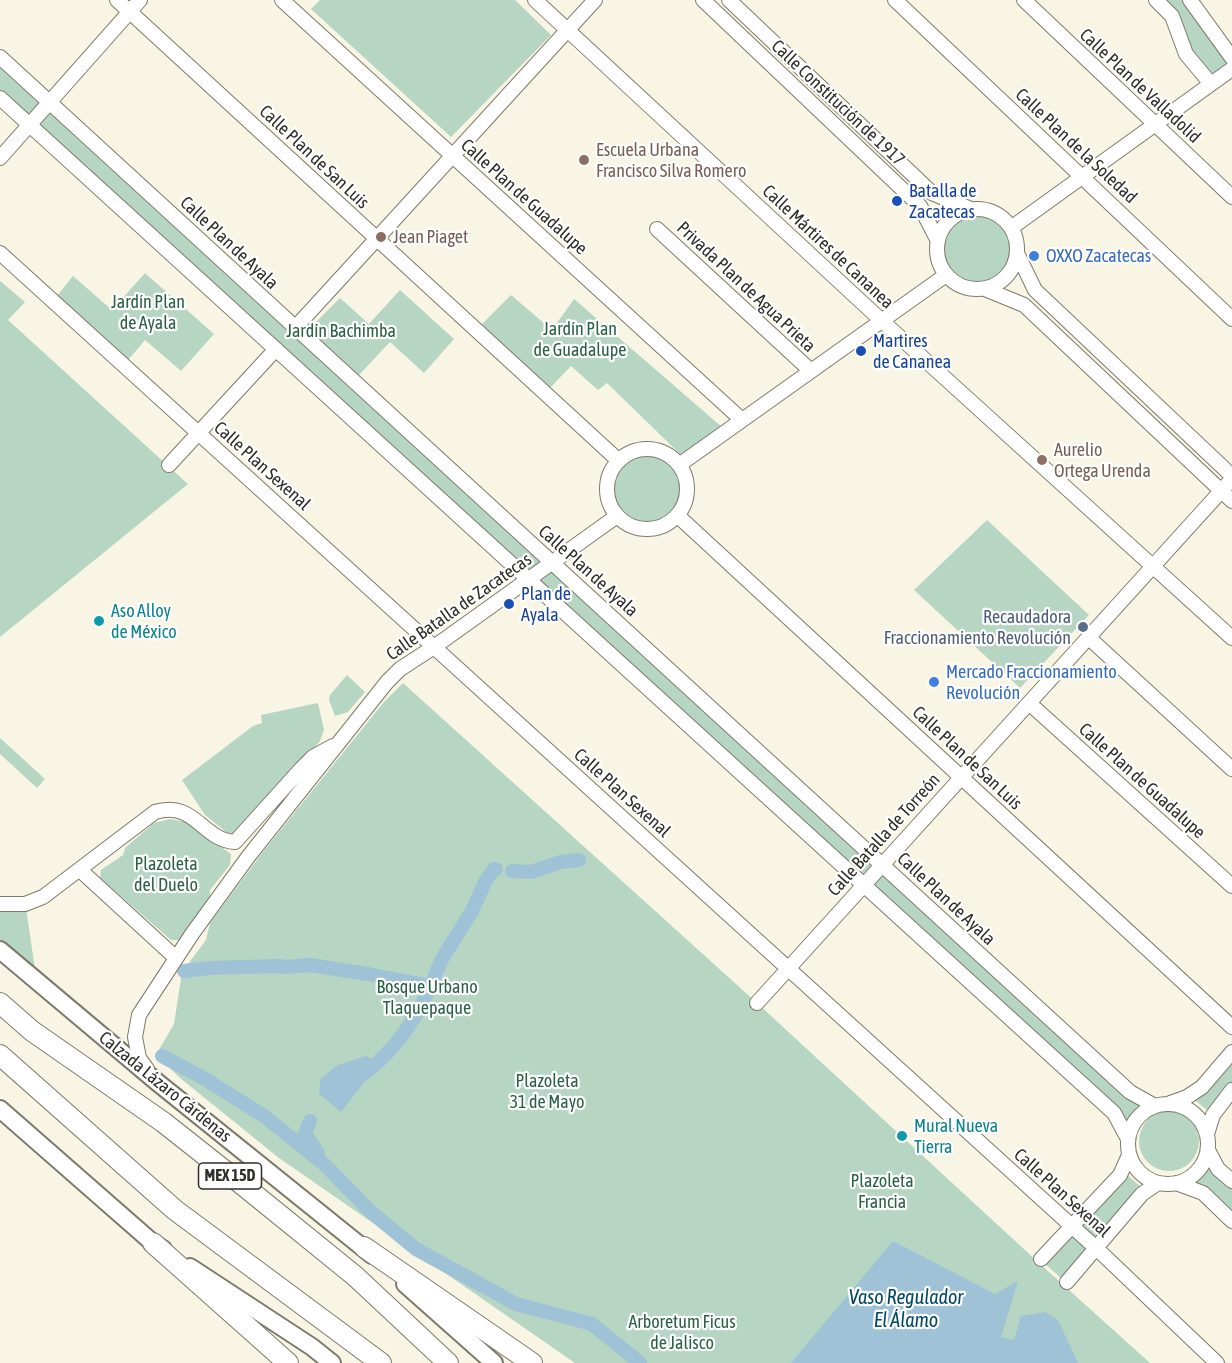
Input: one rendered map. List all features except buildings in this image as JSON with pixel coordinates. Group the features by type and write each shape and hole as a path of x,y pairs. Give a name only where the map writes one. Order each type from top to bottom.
{"highway":[{"name":"Calzada Lázaro Cárdenas","path":"0,1003 32,1031 163,1122 244,1186 355,1276 448,1363"},
{"path":"0,1055 175,1210 381,1363"},
{"path":"153,1243 288,1363"},
{"path":"364,1247 532,1363"}],"main road":[{"name":"Calzada Lázaro Cárdenas","path":"0,950 157,1082 364,1247 494,1363"},
{"path":"0,1109 153,1243 312,1347 332,1363"}],"street":[{"name":"Calle Plan de San Luis","path":"117,0 619,461"},
{"path":"0,158 140,0"},
{"name":"Calle Plan de Guadalupe","path":"282,0 741,420"},
{"name":"Calle Mártires de Cananea","path":"536,0 882,321 1232,638"},
{"path":"295,328 595,0"},
{"name":"Calle Constitución de 1917","path":"703,0 920,206 938,241"},
{"name":"Calle Constitución de 1917","path":"729,0 932,193 973,210"},
{"name":"Calle Plan de la Soledad","path":"895,0 1232,319"},
{"name":"Calle Plan de Valladolid","path":"1024,0 1232,197"},
{"path":"1156,0 1172,16 1186,54 1211,84"},
{"path":"1190,0 1232,58"},
{"name":"Calle Plan de Ayala","path":"0,57 1130,1092 1162,1105"},
{"path":"1011,228 1211,84 1230,74"},
{"path":"0,98 1114,1113 1128,1139"},
{"path":"1017,253 1014,266 997,285 974,290 954,282 946,275 937,253 942,229 961,213 984,210 1004,219 1015,236 1017,253 1035,290 1232,478"},
{"name":"Privada Plan de Agua Prieta","path":"657,229 811,371"},
{"name":"Calle Plan Sexenal","path":"0,253 1072,1226 1217,1363"},
{"path":"679,465 946,275"},
{"path":"985,289 1024,305 1232,501"},
{"path":"169,465 276,349"},
{"path":"650,449 671,457 679,465 686,477 688,490 685,504 678,516 665,526 648,530 631,526 617,516 610,503 607,488 610,473 619,461 638,450 650,449"},
{"name":"Calle Batalla de Torreón","path":"758,1003 1232,478"},
{"name":"Calle Batalla de Zacatecas","path":"157,1082 139,1058 135,1037 139,1015 192,933 248,857 394,674 617,516"},
{"name":"Calle Plan de San Luis","path":"678,516 1232,1027"},
{"path":"1088,637 1232,769"},
{"name":"Calle Plan de Guadalupe","path":"1029,703 1232,886"},
{"name":"Calle Batalla de Zacatecas","path":"235,842 313,757 338,744"},
{"path":"0,904 25,904 43,897 155,812 164,810 174,809 192,817 223,841 235,842 248,857"},
{"path":"80,870 176,958"},
{"path":"1162,1105 1182,1106 1193,1112 1202,1122 1207,1134 1208,1150 1200,1168 1191,1177 1176,1183 1158,1183 1146,1177 1136,1167 1129,1155 1128,1139 1132,1125 1142,1113 1162,1105 1187,1097 1202,1087 1232,1052"},
{"path":"1207,1134 1213,1115 1232,1090"},
{"path":"1208,1150 1218,1168 1232,1181"},
{"path":"1041,1259 1120,1175 1129,1155"},
{"path":"1067,1282 1142,1194 1158,1183"},
{"path":"1176,1183 1203,1193 1232,1221"}],"green space":[{"path":"320,0 515,0 551,35 451,137 311,9"},
{"path":"1156,0 1189,0 1232,65 1232,80 1227,73 1211,84"},
{"path":"0,61 52,104 547,563 529,579 0,98"},
{"path":"977,210 992,213 1005,221 1013,234 1016,249 1013,264 1005,277 992,285 977,288 962,285 949,277 941,264 938,249 941,234 949,221 962,213"},
{"name":"Jardín Plan de Ayala","path":"145,273 214,334 181,371 145,340 124,365 53,301 73,276 112,310"},
{"path":"0,281 25,302 8,320 188,484 0,637"},
{"name":"Jardín Bachimba","path":"400,290 454,339 424,373 390,342 358,376 305,333 340,298 369,324"},
{"name":"Jardín Plan de Guadalupe","path":"511,295 552,330 574,299 723,428 680,454 607,383 598,390 571,366 548,390 480,326"},
{"path":"647,449 662,452 675,461 684,474 687,489 684,504 675,517 662,526 647,529 632,526 619,517 610,504 607,489 610,474 619,461 632,452"},
{"path":"987,520 1089,615 1020,688 914,590"},
{"path":"552,563 880,867 864,885 532,582"},
{"path":"347,675 365,692 348,712 335,716 329,700 330,695"},
{"name":"Bosque Urbano Tlaquepaque","path":"403,683 1150,1363 575,1363 279,1158 180,1078 156,1055 174,1024 182,972 206,940 210,923 262,853 384,702"},
{"path":"318,703 324,730 320,741 242,833 230,835 205,815 182,780 253,726 262,723 261,715"},
{"path":"0,738 45,779 37,788 0,754"},
{"name":"Plazoleta del Duelo","path":"170,819 186,822 231,854 230,865 210,890 210,898 179,940 171,940 100,878 101,870 123,855 125,848 154,823"},
{"path":"882,869 1150,1108 1137,1118 1129,1134 868,884"},
{"path":"0,902 26,908 36,976 0,950"},
{"path":"1232,1053 1232,1090 1213,1115 1190,1096"},
{"path":"1163,1111 1175,1111 1186,1116 1194,1124 1199,1141 1197,1153 1186,1166 1175,1171 1163,1171 1152,1166 1144,1158 1139,1147 1139,1135 1144,1124 1152,1116"},
{"path":"1206,1158 1232,1185 1232,1221 1181,1185 1201,1170"},
{"path":"1125,1173 1143,1189 1094,1244 1076,1227"},
{"path":"1073,1230 1091,1247 1062,1279 1044,1263"}],"water":[{"path":"366,1056 379,1063 341,1112 319,1094 321,1078 338,1065"},
{"name":"Vaso Regulador El Álamo","path":"893,1241 995,1294 1018,1281 1001,1337 1014,1340 1021,1316 1045,1312 1058,1320 1078,1363 791,1363"}],"waterway":[{"path":"512,871 531,872 561,862 579,860"},
{"path":"427,994 442,959 472,911 486,880 496,869"},
{"path":"184,971 209,968 310,965 430,986 418,1012 395,1045 365,1073"},
{"path":"162,1056 205,1079 264,1116 324,1164 371,1212 416,1249 516,1304 592,1324 640,1363"},
{"path":"310,1121 305,1134 318,1153"}],"place":[{"name":"Escuela Urbana Francisco Silva Romero","path":"584,160"},
{"name":"Batalla de Zacatecas","path":"897,201"},
{"name":"Jean Piaget","path":"381,237"},
{"name":"OXXO Zacatecas","path":"1034,256"},
{"name":"Martires de Cananea","path":"861,351"},
{"name":"Aurelio Ortega Urenda","path":"1042,460"},
{"name":"Plan de Ayala","path":"509,604"},
{"name":"Aso Alloy de México","path":"99,621"},
{"name":"Recaudadora Fraccionamiento Revolución","path":"1083,627"},
{"name":"Mercado Fraccionamiento Revolución","path":"934,682"},
{"name":"Mural Nueva Tierra","path":"902,1136"}],"park label":[{"name":"Plazoleta 31 de Mayo","path":"547,1091"},
{"name":"Plazoleta Francia","path":"882,1191"},
{"name":"Arboretum Ficus de Jalisco","path":"682,1332"}]}
